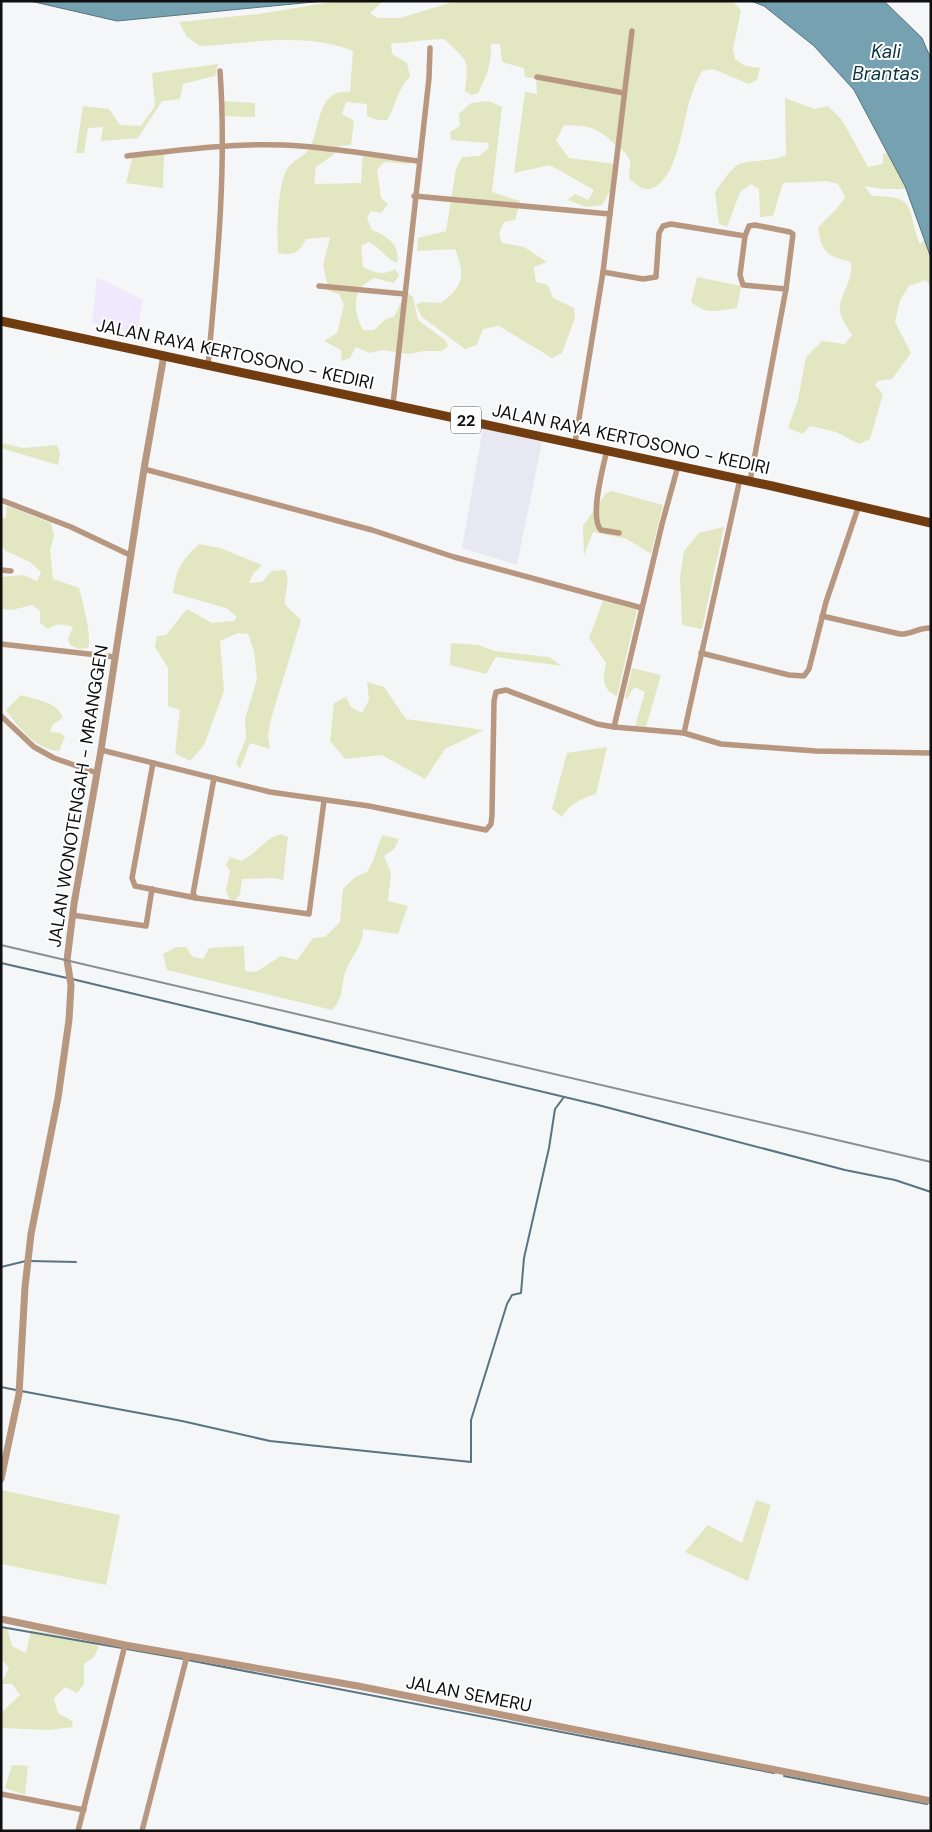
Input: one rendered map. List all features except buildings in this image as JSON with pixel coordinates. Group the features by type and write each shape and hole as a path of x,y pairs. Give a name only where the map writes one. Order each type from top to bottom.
{"highway":[{"name":"JALAN RAYA KERTOSONO - KEDIRI","path":"1,321 750,481 931,523"}],"street":[{"path":"575,443 603,272 632,31"},
{"path":"393,404 414,196 429,78 430,48"},
{"path":"208,365 220,241 223,146 220,71"},
{"path":"537,77 624,92"},
{"path":"127,156 223,146 310,146 418,161"},
{"path":"414,196 610,214"},
{"path":"603,272 643,279 656,277 659,233 663,226 666,225 745,236"},
{"path":"750,481 786,289 793,234 755,225 745,229 740,275 743,285 786,289"},
{"path":"319,286 405,294"},
{"name":"JALAN WONOTENGAH - MRANGGEN","path":"1,1479 19,1391 27,1261 59,1090 69,1020 70,979 67,960 72,915 101,750 130,555 164,355"},
{"path":"607,450 597,504 596,522 601,530 619,533"},
{"path":"614,728 678,466"},
{"path":"144,469 372,530 454,557 642,608"},
{"path":"684,733 740,479"},
{"path":"1,500 71,527 130,555"},
{"path":"701,653 789,675 804,676 808,669 822,616 859,505"},
{"path":"1,570 11,571"},
{"path":"822,616 900,634 931,628"},
{"path":"1,644 116,657"},
{"path":"101,750 270,792 368,806 486,830 491,824 492,815 496,692 503,690 582,719 614,728 684,733 721,744 816,751 931,753"},
{"path":"1,716 34,747 54,758 97,773"},
{"path":"153,763 132,878 136,886 152,890 309,914 324,801"},
{"path":"196,898 193,894 198,856 214,778"},
{"path":"72,915 146,926 152,890"},
{"name":"JALAN SEMERU","path":"1,1619 125,1645 358,1686 927,1800"},
{"path":"78,1831 125,1645"},
{"path":"142,1831 187,1656"},
{"path":"1,1794 84,1810"}],"shaded area":[{"path":"97,277 143,300 137,334 92,323"},
{"path":"483,428 542,442 517,565 462,548"}],"green space":[{"path":"337,1 383,1 370,13 377,18 400,18 456,1 733,1 741,11 733,49 735,59 745,66 760,68 757,80 749,84 713,69 702,71 690,99 673,164 660,184 651,189 642,188 630,180 630,161 628,156 599,131 587,127 564,125 556,141 569,158 615,164 610,191 602,205 586,207 568,200 575,194 588,200 594,190 550,165 514,173 525,92 537,94 536,79 525,77 524,68 502,62 500,44 491,44 491,57 486,76 478,93 471,95 465,91 467,72 465,61 444,39 391,43 392,54 407,63 410,77 400,91 390,115 387,120 378,120 367,116 367,104 346,102 342,114 354,121 351,145 339,146 333,155 316,167 314,184 361,183 363,152 410,157 409,164 384,162 377,170 381,198 388,204 381,213 371,211 367,218 372,230 392,242 398,257 397,263 369,242 361,246 363,267 379,273 395,269 399,275 394,283 374,278 359,288 356,299 358,320 363,330 374,330 386,319 394,317 406,292 413,297 418,320 445,340 448,346 442,351 424,351 409,354 382,350 370,353 356,347 350,358 342,361 341,350 324,341 337,333 344,305 339,294 329,291 323,265 330,237 306,239 301,248 292,254 278,253 278,223 280,191 285,173 309,149 326,102 331,96 339,92 350,92 353,51 335,45 297,40 200,46 187,37 179,22 259,14"},
{"path":"218,64 215,76 183,84 180,99 162,101 138,138 101,141 103,127 88,128 84,153 76,153 83,106 109,109 120,125 141,126 155,106 152,73"},
{"path":"785,98 814,109 828,106 842,120 868,167 883,164 883,155 894,145 916,189 884,189 864,186 872,196 897,199 908,206 920,244 931,233 931,288 926,280 909,286 900,300 895,322 911,353 892,379 878,381 875,385 883,394 870,439 859,444 836,432 810,426 803,434 788,428 798,400 806,357 822,341 845,344 852,335 840,313 840,305 850,275 851,262 836,258 827,252 821,243 818,228 836,210 845,197 838,184 826,181 783,183 773,216 760,217 759,189 751,184 740,192 727,227 719,224 715,192 732,170 739,164 774,159 786,155"},
{"path":"219,101 255,103 255,117 219,116"},
{"path":"489,101 502,107 492,192 520,201 515,220 504,222 499,234 502,243 524,247 547,262 534,267 536,282 548,285 553,298 574,308 575,318 562,353 552,358 499,326 483,329 477,345 465,349 422,317 416,305 421,302 441,303 458,286 461,266 455,249 417,251 418,238 446,231 456,169 462,157 479,156 489,148 488,143 451,140 450,132 460,126 459,114 471,103"},
{"path":"164,151 163,188 126,183 133,155"},
{"path":"697,277 741,286 737,308 708,311 691,302"},
{"path":"1,443 23,448 57,445 60,454 58,465 1,448"},
{"path":"612,491 663,505 651,554 627,539 593,532 584,555 583,526 606,493"},
{"path":"7,506 51,523 54,536 50,550 53,579 79,588 88,627 88,648 79,649 70,645 68,639 73,627 60,625 48,629 40,623 40,611 32,605 12,610 1,609 1,577 24,575 37,581 41,572 30,562 6,551 1,546 1,518 6,518"},
{"path":"724,527 702,629 682,625 680,577 684,551 699,533"},
{"path":"199,544 220,548 262,565 253,574 249,583 262,582 272,571 285,570 287,583 285,605 301,620 271,719 268,735 270,749 250,743 240,769 236,763 246,739 245,719 257,679 254,651 248,634 238,633 220,641 224,691 204,745 190,761 175,753 180,710 168,706 168,668 155,647 157,636 166,635 187,609 212,623 234,621 237,617 226,608 173,593 178,571 188,555"},
{"path":"603,601 637,610 617,696 608,690 604,682 606,663 589,638"},
{"path":"451,643 478,645 495,651 549,657 562,666 496,657 486,674 450,665"},
{"path":"632,668 661,675 646,727 635,726 645,692 634,687 627,699 625,698"},
{"path":"367,682 384,687 406,719 484,730 445,749 425,779 382,755 345,759 330,741 334,703 346,697 351,707 362,713 369,700"},
{"path":"21,695 46,702 57,708 63,718 53,724 50,732 60,733 65,737 59,751 35,742 16,724 6,710"},
{"path":"607,747 596,794 576,802 562,817 552,809 567,753"},
{"path":"281,834 288,837 283,880 274,878 242,879 240,894 235,901 229,899 226,890 230,871 226,865 230,857 241,861 271,838"},
{"path":"382,835 399,839 394,849 384,856 391,873 388,901 408,906 398,934 363,929 359,947 345,973 341,996 332,1010 167,970 163,954 176,947 186,947 193,957 203,959 209,948 244,946 245,971 256,972 281,956 297,960 313,938 325,937 340,922 343,889 355,877 367,872"},
{"path":"1,1490 120,1515 106,1585 1,1564"},
{"path":"756,1500 771,1505 748,1581 685,1552 708,1525 742,1543"},
{"path":"1,1626 7,1627 12,1646 26,1653 31,1630 93,1642 99,1647 93,1658 84,1664 84,1684 77,1693 65,1687 54,1698 58,1713 72,1721 73,1727 49,1730 1,1728 1,1713 20,1695 12,1684 1,1684 9,1668 1,1659"},
{"path":"12,1765 28,1766 25,1795 5,1788"}],"water":[{"path":"30,1 324,1 117,21"},
{"name":"Kali Brantas","path":"751,1 884,1 922,38 931,59 931,258 905,186 854,90 814,46 764,6"}],"waterway":[{"path":"1,963 67,978"},
{"path":"72,979 598,1105 845,1170 895,1180 931,1192"},
{"path":"21,1391 182,1421 270,1441 471,1462 471,1420 507,1304 512,1295 521,1293 524,1258 549,1148 555,1109 564,1097"},
{"path":"1,1267 26,1261"},
{"path":"30,1261 76,1262"},
{"path":"1,1387 16,1390"},
{"path":"1,1627 122,1648"},
{"path":"127,1649 184,1659"},
{"path":"188,1660 774,1773"},
{"path":"784,1776 927,1804 928,1802"}],"railway":[{"path":"1,945 931,1162"}]}
